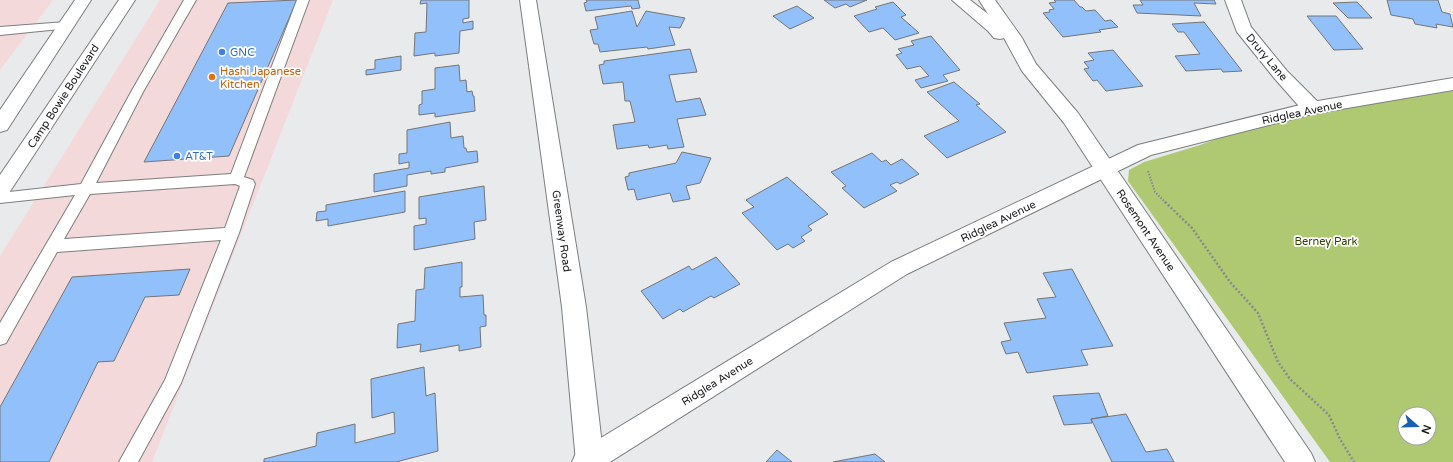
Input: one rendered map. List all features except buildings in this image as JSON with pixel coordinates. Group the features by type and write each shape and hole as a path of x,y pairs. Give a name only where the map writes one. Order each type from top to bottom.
{"street":[{"path":"0,125 8,104 66,26 83,0"},
{"name":"Camp Bowie Boulevard","path":"0,192 127,0"},
{"name":"Greenway Road","path":"528,0 574,307 588,461"},
{"path":"960,0 994,27 1028,67"},
{"name":"Rosemont Avenue","path":"987,0 1013,38 1028,67 1070,118 1301,462"},
{"name":"Drury Lane","path":"1233,0 1242,28 1281,75 1312,108"},
{"name":"Ridglea Avenue","path":"588,461 898,268 1145,150 1312,108 1453,84"},
{"path":"0,130 8,104"}],"lane":[{"path":"0,338 86,189 137,92 190,0"},
{"path":"236,178 304,0"},
{"path":"0,31 66,26"},
{"path":"0,198 86,189 236,178 248,184 231,233 172,383 128,462"},
{"path":"52,246 231,233"}],"path":[{"path":"1147,165 1155,192 1192,228 1230,282 1258,313 1278,362 1290,379 1329,415 1340,439 1354,462"}],"shaded area":[{"path":"0,0 53,0 0,70"},
{"path":"160,0 333,0 152,462 0,462 0,256"}],"green space":[{"name":"Berney Park","path":"1453,90 1453,462 1330,462 1128,181 1129,170 1144,162 1200,145 1250,127 1368,101"}],"place":[{"name":"GNC","path":"222,52"},
{"name":"Hashi Japanese Kitchen","path":"212,77"},
{"name":"AT&T","path":"177,156"}]}
